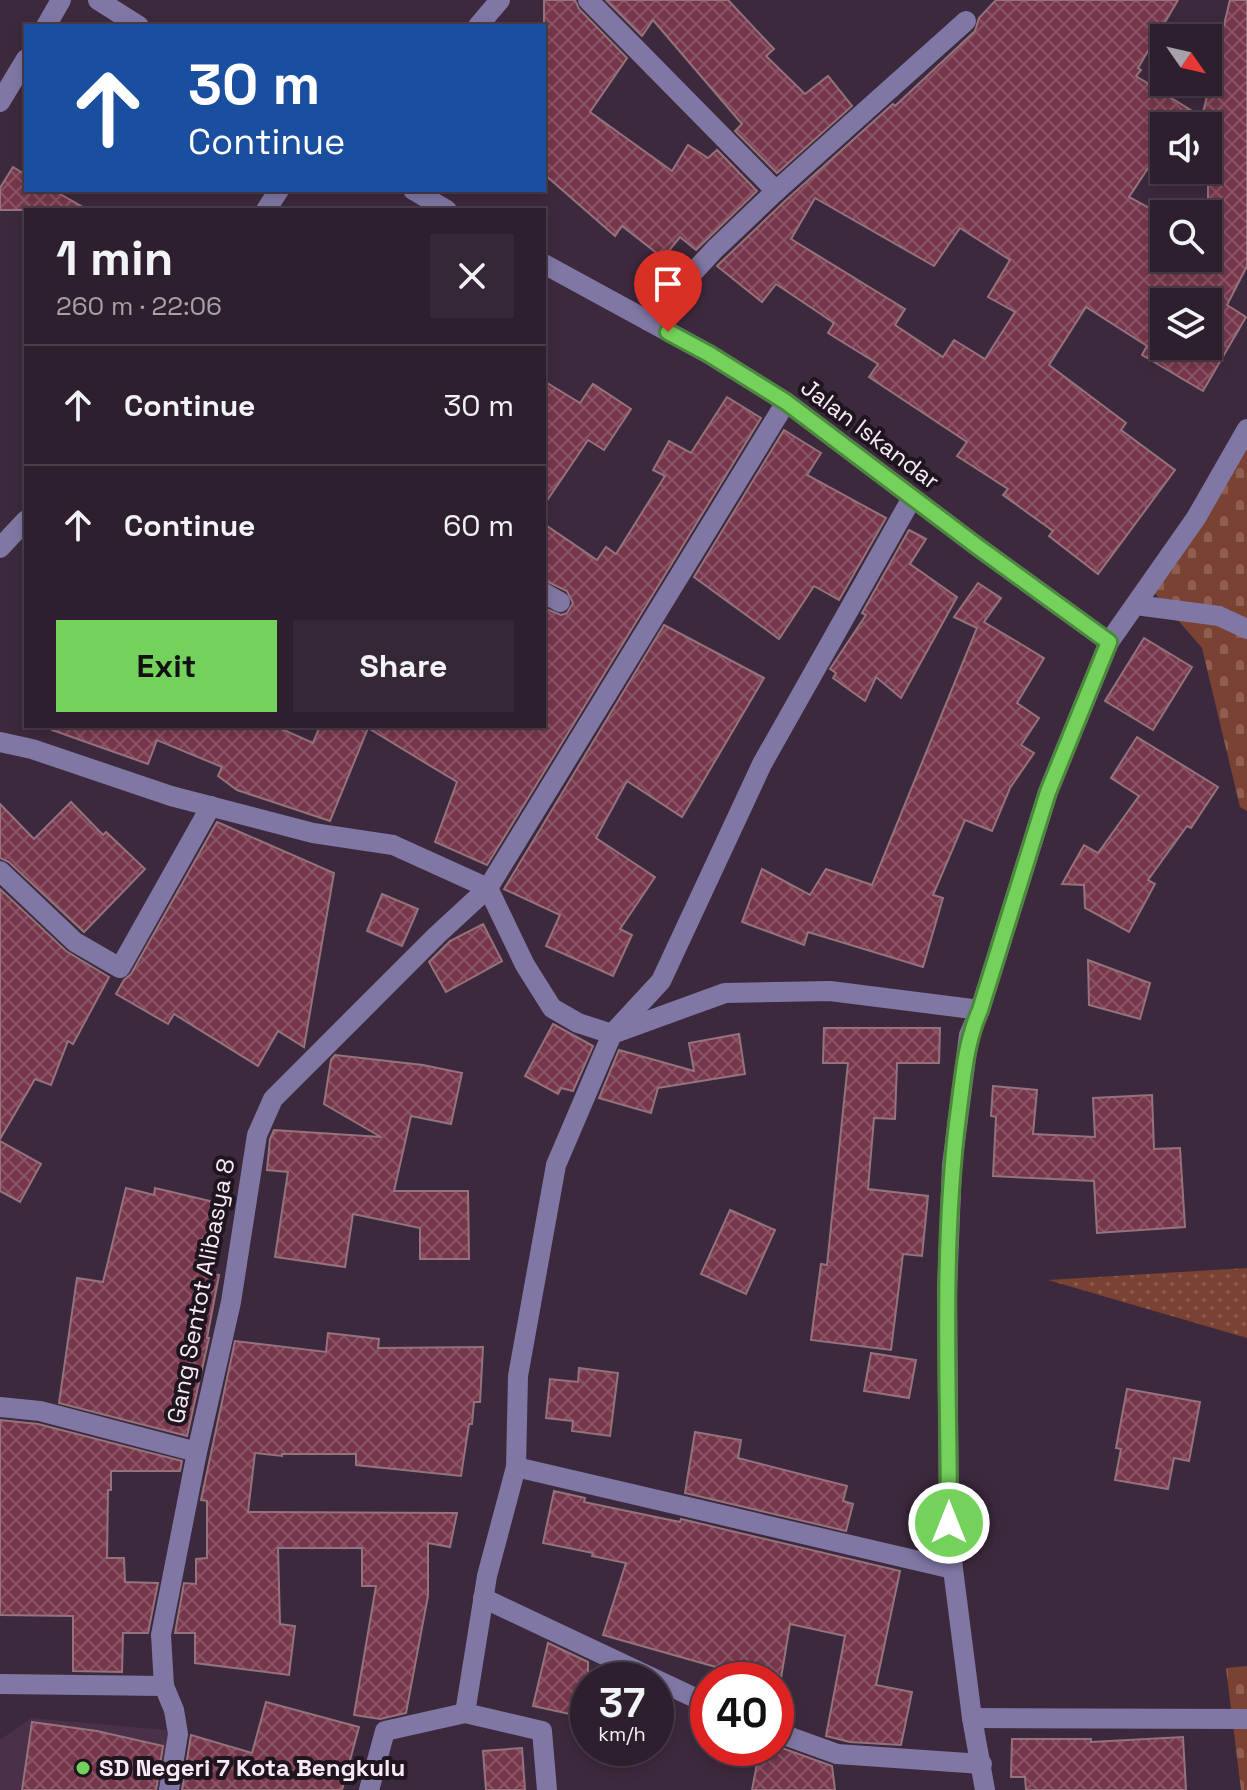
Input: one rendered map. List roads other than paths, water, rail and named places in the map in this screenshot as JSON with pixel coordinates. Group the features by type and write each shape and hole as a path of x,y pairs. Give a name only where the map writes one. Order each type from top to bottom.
{"street":[{"path":"47,24 61,0"},
{"path":"98,0 136,24"},
{"path":"480,24 500,0"},
{"path":"588,0 776,191"},
{"path":"648,321 715,249 776,191 966,21"},
{"path":"0,102 24,62"},
{"path":"416,192 444,208"},
{"name":"Jalan Iskandar","path":"546,265 709,354 786,402 1109,642"},
{"name":"Gang Sentot Alibasya 8","path":"169,1790 178,1734 174,1710 164,1686 161,1635 197,1452 231,1302 257,1135 265,1113 273,1099 306,1065 488,888 786,402"},
{"path":"985,1790 972,1718 949,1523 947,1291 952,1165 969,1035 980,1010 1048,792 1109,642 1196,518 1247,429"},
{"path":"465,1713 483,1598 516,1467 518,1376 556,1165 612,1034 661,981 762,764 912,498"},
{"path":"0,548 24,522"},
{"path":"1136,605 1219,616 1247,629"},
{"path":"0,742 32,749 171,796 313,833 393,845 488,888 525,965 552,1008 578,1023 612,1034 725,993 830,991 980,1010"},
{"path":"0,871 75,942 120,968 211,806"},
{"path":"0,1407 40,1411 197,1452"},
{"path":"516,1467 953,1569"},
{"path":"483,1598 690,1696"},
{"path":"0,1684 164,1686"},
{"path":"369,1790 385,1731 465,1713 542,1731 547,1790"},
{"path":"972,1718 1247,1719"},
{"path":"794,1738 837,1754 982,1764"}],"place":[{"name":"SD Negeri 7 Kota Bengkulu","path":"83,1768"}]}
